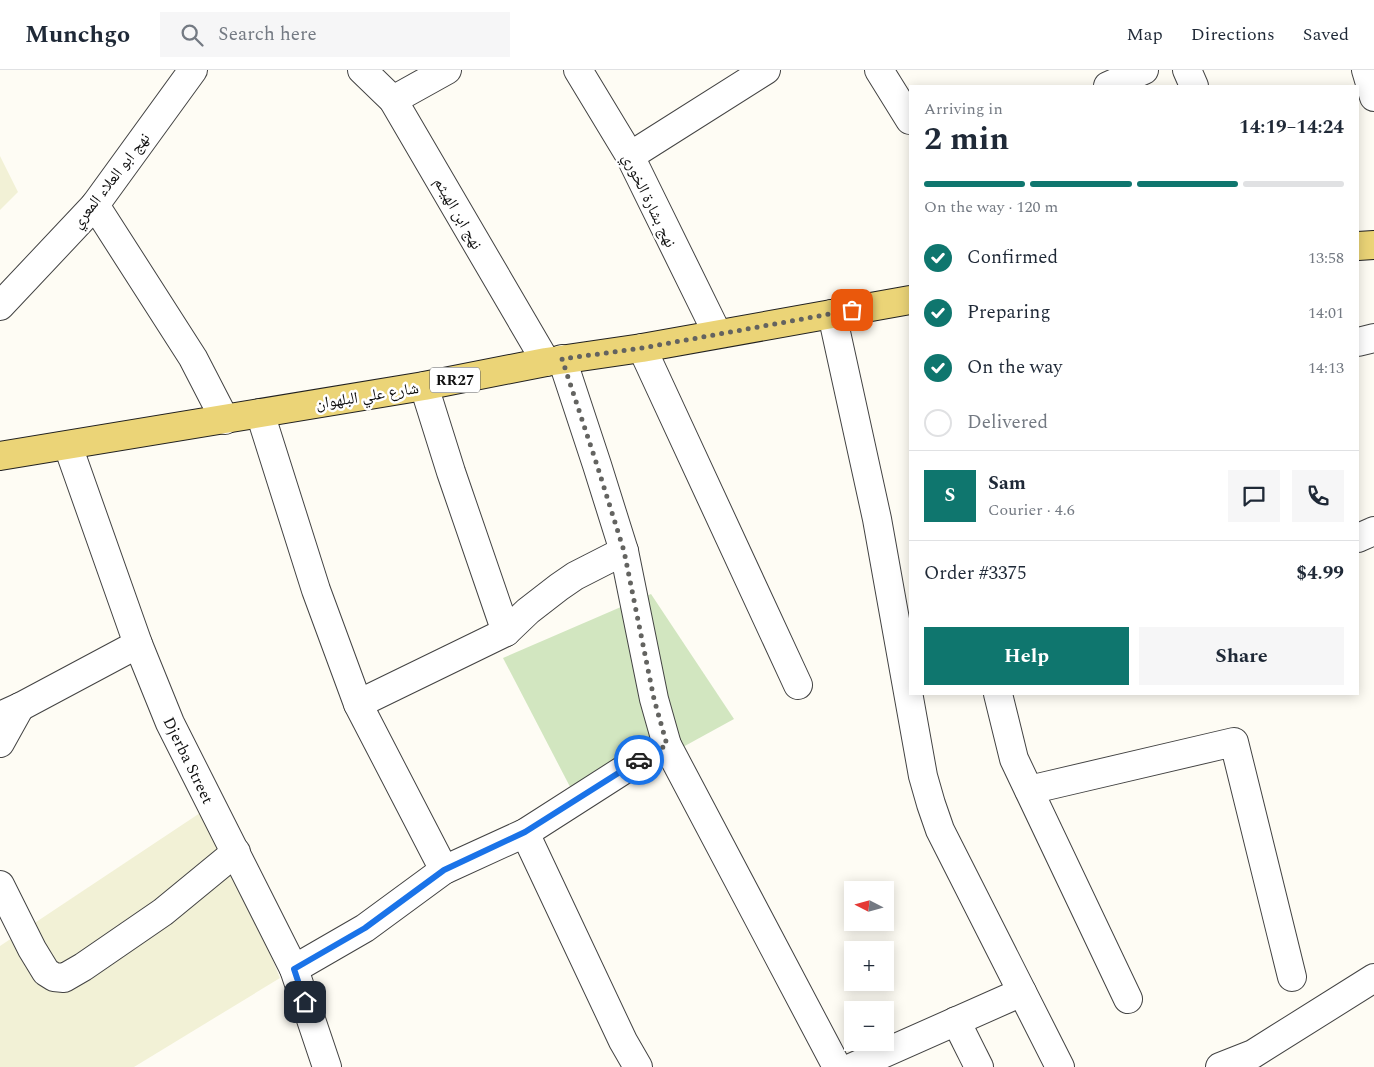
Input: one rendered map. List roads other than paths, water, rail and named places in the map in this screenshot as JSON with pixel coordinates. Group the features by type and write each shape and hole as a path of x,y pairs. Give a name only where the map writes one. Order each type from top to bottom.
{"main road":[{"path":"1359,246 1374,245"},
{"name":"شارع علي البلهوان","path":"0,456 424,386 554,361 642,348 909,300"}],"street":[{"name":"نهج ابو العلاء المعري","path":"0,306 95,205 194,70"},
{"name":"نهج ابن الهيثم","path":"362,70 393,100 554,361 597,465 624,551 654,699 667,745 837,1067"},
{"path":"393,100 447,70"},
{"name":"نهج بشارة الخوري","path":"578,70 630,156 717,334"},
{"path":"630,156 766,70"},
{"path":"879,70 909,118"},
{"path":"1110,85 1144,70"},
{"path":"1366,70 1374,97"},
{"path":"95,205 193,358 225,420"},
{"path":"832,314 877,519 923,776 930,804 940,830 1060,1067"},
{"path":"1359,342 1374,338"},
{"path":"642,348 798,686"},
{"path":"424,386 451,472 506,632"},
{"path":"260,413 316,590 358,704 444,870"},
{"name":"Djerba Street","path":"68,446 138,644 170,723 294,969 327,1067"},
{"path":"1359,538 1374,531"},
{"path":"358,704 506,632 528,611 575,576 624,551"},
{"path":"0,743 10,711 138,644"},
{"path":"998,695 1014,759 1128,999"},
{"path":"1028,790 1234,742 1292,978"},
{"path":"294,969 365,928 444,870 525,832 639,760 667,745"},
{"path":"525,832 623,1041 638,1067"},
{"path":"0,885 32,949 46,972 54,977 64,978 163,912 236,852"},
{"path":"1220,1067 1257,1060 1374,978"},
{"path":"853,1067 1022,992"},
{"path":"956,1021 979,1067"}]}
